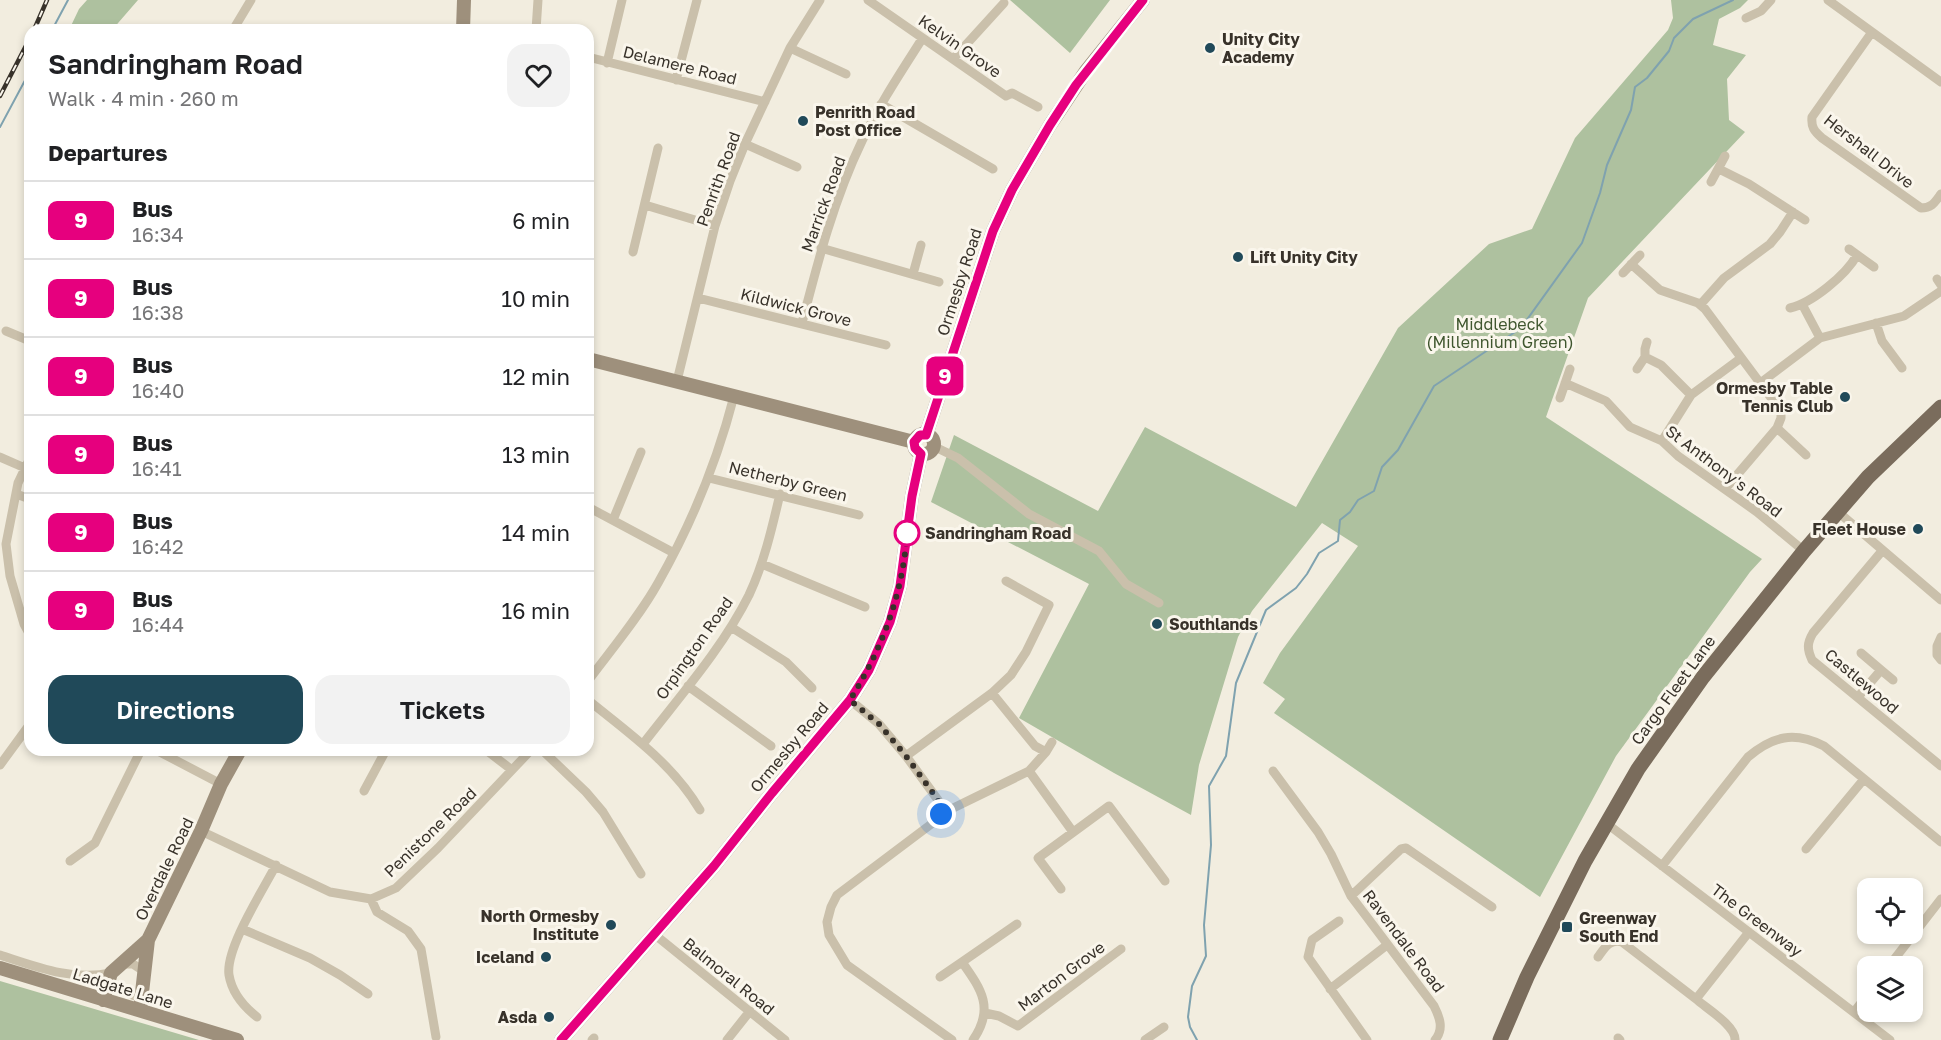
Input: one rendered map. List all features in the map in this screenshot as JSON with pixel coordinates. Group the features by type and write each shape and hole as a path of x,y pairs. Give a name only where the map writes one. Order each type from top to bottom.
{"main road":[{"name":"Cargo Fleet Lane","path":"1500,1040 1549,933 1606,823 1638,769 1703,677 1804,551 1868,477 1941,407"}],"street":[{"path":"237,24 251,0"},
{"path":"463,24 464,0"},
{"path":"536,24 538,0"},
{"path":"607,63 622,0"},
{"path":"676,80 697,0"},
{"name":"Penrith Road","path":"677,381 716,226 745,144 790,48 820,0"},
{"name":"Kelvin Grove","path":"868,0 1006,96 1012,93 1038,107"},
{"name":"Ormesby Road","path":"561,1040 654,934 850,700 869,670 893,613 900,586 912,496 924,444 993,231 1012,190 1050,125 1080,81 1143,0"},
{"path":"1753,19 1771,0"},
{"path":"1828,0 1941,82"},
{"path":"953,59 1004,3"},
{"name":"Hershall Drive","path":"1872,32 1812,117 1811,125 1815,132 1921,208 1933,205 1941,194"},
{"name":"Marrick Road","path":"802,323 821,248 848,174 881,104 922,39"},
{"path":"790,48 846,74"},
{"name":"Delamere Road","path":"594,59 765,102"},
{"path":"881,104 993,169"},
{"path":"745,144 797,168"},
{"path":"633,252 658,148"},
{"path":"1711,182 1725,156"},
{"path":"1719,169 1749,184 1805,220"},
{"path":"645,206 716,226"},
{"path":"1700,305 1724,278 1770,244 1794,212"},
{"path":"913,274 921,245"},
{"path":"821,248 913,274 929,275 939,282"},
{"path":"1790,308 1802,304 1844,272 1853,252 1874,267"},
{"path":"1623,273 1640,255"},
{"path":"1631,264 1660,290 1700,305 1781,411 1777,428 1725,489"},
{"path":"1759,384 1820,338 1904,316 1941,291"},
{"name":"Kildwick Grove","path":"698,298 886,345"},
{"path":"1802,304 1820,338"},
{"path":"1876,323 1882,341 1902,368"},
{"path":"6,331 24,338"},
{"path":"1637,369 1645,357 1647,342"},
{"path":"1645,357 1661,365 1691,395"},
{"path":"1662,441 1691,395 1741,358"},
{"path":"594,360 924,444 958,458 1029,514 1100,551 1126,585 1159,603"},
{"path":"1560,398 1570,369"},
{"name":"St Anthony's Road","path":"1565,383 1606,401 1630,427 1662,441 1678,456 1757,512 1804,551"},
{"path":"594,673 657,585 696,510 723,436 734,396"},
{"path":"1777,428 1806,455"},
{"path":"613,520 641,452"},
{"path":"0,457 24,468"},
{"path":"24,471 16,494 6,544 5,577 24,624"},
{"name":"Netherby Green","path":"709,477 859,515"},
{"path":"16,494 24,496"},
{"name":"Orpington Road","path":"643,744 731,627 749,595 762,564 780,494"},
{"path":"594,510 674,553"},
{"path":"1838,511 1941,600"},
{"name":"Castlewood","path":"1882,550 1813,633 1808,642 1808,651 1812,660 1941,766"},
{"path":"762,564 865,607"},
{"path":"906,756 992,693 1011,675 1026,652 1049,605 1006,581"},
{"path":"731,627 786,662 812,688"},
{"path":"1941,637 1937,645 1937,655 1941,660"},
{"path":"1861,653 1893,680"},
{"path":"594,666 598,668"},
{"path":"1858,697 1881,670"},
{"path":"688,686 771,747"},
{"path":"992,693 1035,746 1046,752"},
{"path":"850,700 879,724 906,756 938,800 941,814"},
{"path":"594,705 643,744 677,777 700,810"},
{"path":"0,765 24,732"},
{"path":"1662,866 1748,757 1762,745 1791,736 1808,738 1824,746 1941,842"},
{"path":"952,1040 847,965 836,950 828,928 827,922 831,907 837,895 921,832 941,814 1029,771 1052,742"},
{"path":"70,861 95,843 138,756"},
{"path":"167,756 221,784"},
{"name":"Overdale Road","path":"140,1004 148,940 201,831 221,784 237,756"},
{"path":"364,790 383,756"},
{"path":"494,756 512,770"},
{"name":"Penistone Road","path":"371,899 396,888 438,848 525,756"},
{"path":"548,756 586,792 603,813 641,874"},
{"path":"1029,771 1073,832"},
{"name":"Ravendale Road","path":"1273,771 1323,839 1351,896 1437,1012 1441,1025 1435,1040"},
{"path":"1806,849 1864,779"},
{"path":"1061,889 1038,858 1109,806 1165,881"},
{"name":"The Greenway","path":"1606,823 1890,1040"},
{"path":"201,831 330,892 371,899 377,912 408,931 421,949 436,1037"},
{"path":"1351,896 1395,854 1406,848 1492,907"},
{"path":"257,1017 243,1006 236,993 229,975 230,961 242,929 276,865"},
{"path":"1897,956 1941,899"},
{"path":"1339,921 1312,940 1308,957 1367,1040"},
{"path":"940,977 1017,924"},
{"path":"242,929 310,958 368,994"},
{"path":"1696,999 1749,932"},
{"name":"Balmoral Road","path":"654,934 785,1040"},
{"path":"110,981 148,940"},
{"path":"1598,957 1610,943 1618,940 1622,942 1730,1027 1735,1040"},
{"path":"1330,988 1387,945"},
{"name":"Marton Grove","path":"985,1013 999,1016 1018,1026 1121,949"},
{"path":"0,955 58,974 110,981 133,964 145,972"},
{"path":"962,962 980,989 985,1013 973,1040"},
{"name":"Ladgate Lane","path":"0,968 110,981 140,1004 237,1040"},
{"path":"1854,1012 1857,1008"},
{"path":"727,1040 750,1011"},
{"path":"1145,1040 1164,1027"}],"green space":[{"path":"87,0 138,0 117,24 72,24 79,9"},
{"path":"1010,0 1110,0 1070,53"},
{"name":"Middlebeck (Millennium Green)","path":"1671,0 1748,0 1740,8 1719,19 1713,45 1746,55 1727,79 1729,120 1745,132 1588,298 1546,417 1762,559 1750,572 1616,756 1540,897 1274,713 1285,699 1263,683 1280,653 1358,546 1322,523 1252,611 1238,637 1199,765 1191,815 1019,718 1089,584 931,502 954,435 1098,511 1145,427 1296,507 1398,328 1489,244 1532,229 1575,138 1668,30 1673,18"},
{"path":"0,981 199,1040 0,1040"}],"waterway":[{"path":"55,24 68,0"},
{"path":"1197,1040 1188,1017 1192,986 1206,956 1204,925 1211,845 1209,786 1226,756 1236,683 1266,610 1296,588 1319,553 1338,541 1340,520 1350,512 1358,500 1374,491 1382,467 1398,450 1434,386 1521,328 1582,243 1600,193 1607,165 1631,110 1635,87 1647,78 1669,51 1674,38 1693,19 1733,0"},
{"path":"0,127 24,82"}],"railway":[{"path":"37,24 47,0"},
{"path":"0,96 24,50"}],"bus line":[{"name":"9","path":"561,1040 714,866 850,700 869,670 890,622 900,586 912,496 921,454 915,448 914,442 920,435 926,435 993,231 1012,190 1050,125 1110,39 1143,0"}],"place":[{"name":"Unity City Academy","path":"1210,48"},
{"name":"Penrith Road Post Office","path":"803,121"},
{"name":"Lift Unity City","path":"1238,257"},
{"name":"Ormesby Table Tennis Club","path":"1845,397"},
{"name":"Fleet House","path":"1918,529"},
{"name":"Sandringham Road","path":"907,533"},
{"name":"Southlands","path":"1157,624"},
{"name":"North Ormesby Institute","path":"611,925"},
{"name":"Greenway South End","path":"1567,927"},
{"name":"Iceland","path":"546,957"},
{"name":"Asda","path":"549,1017"}],"route":[{"path":"907,533 900,586 890,622 869,670 850,700 879,724 906,756 938,800 941,814"}]}
